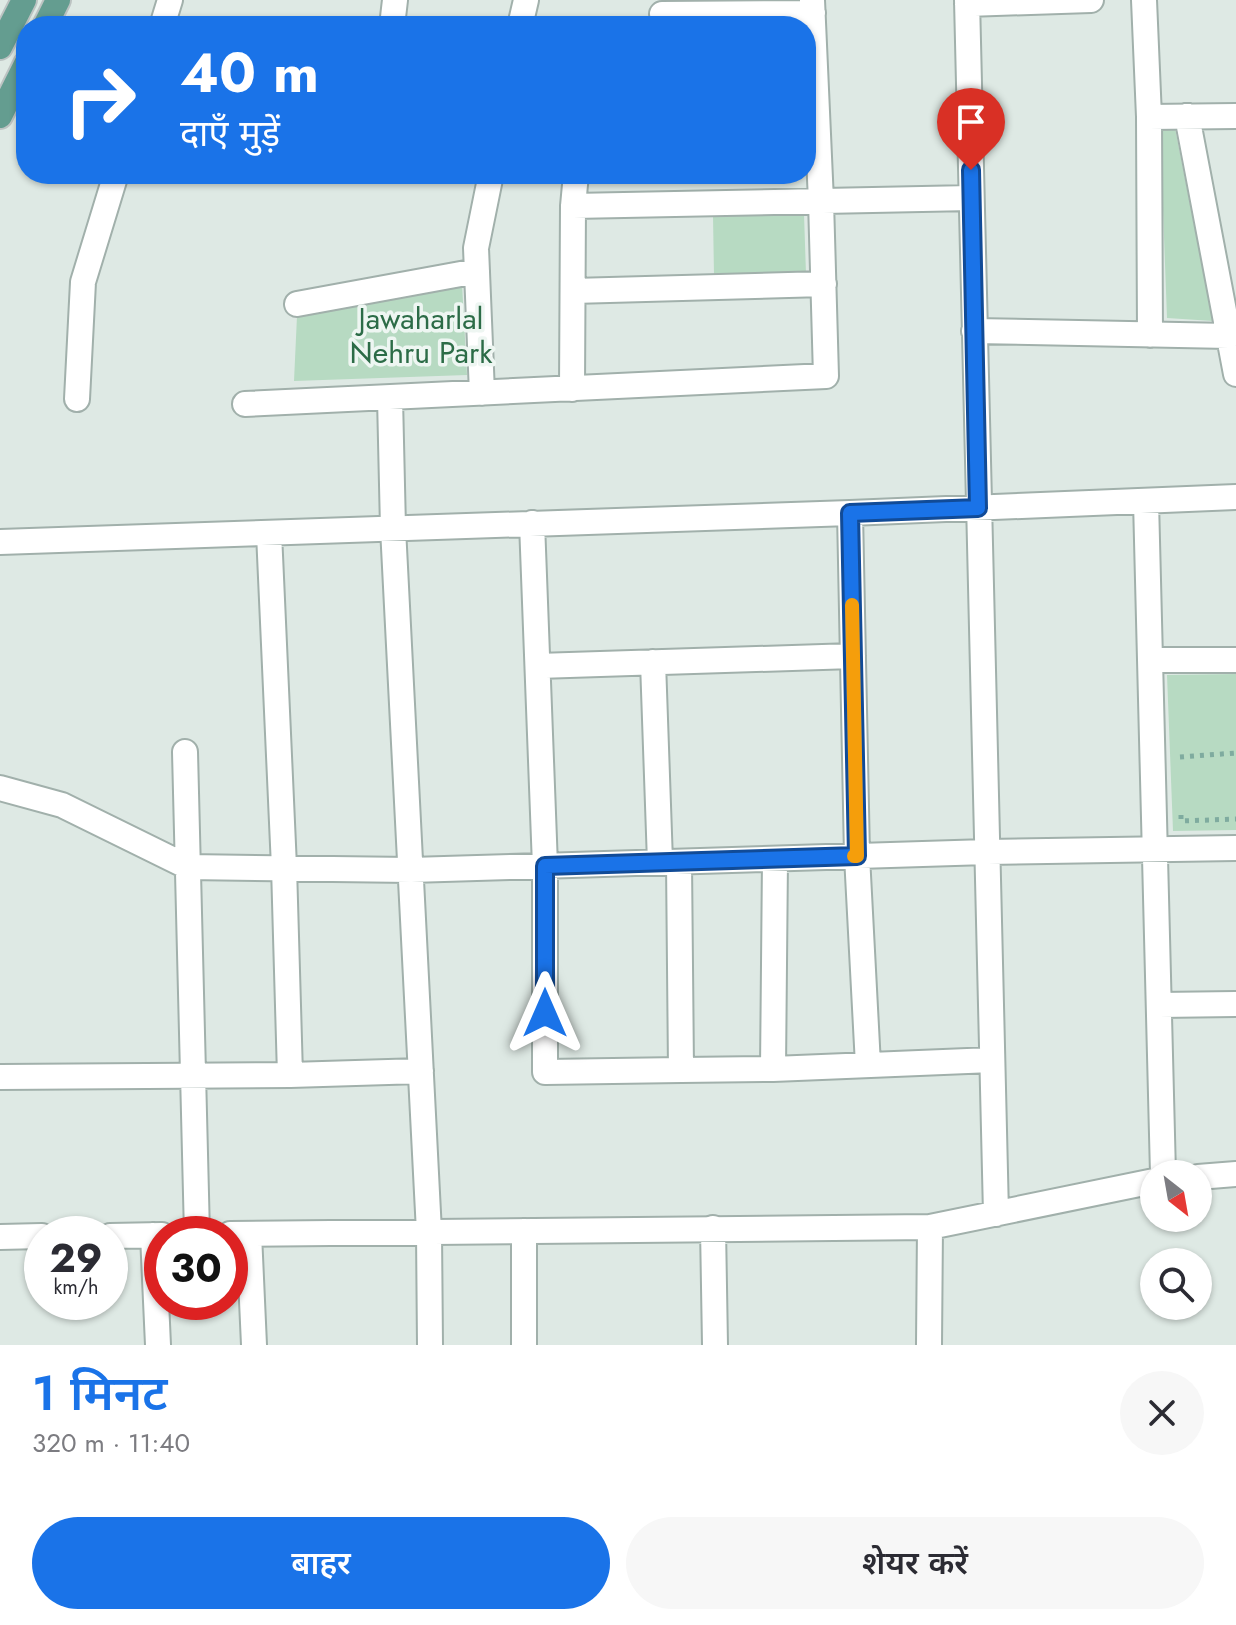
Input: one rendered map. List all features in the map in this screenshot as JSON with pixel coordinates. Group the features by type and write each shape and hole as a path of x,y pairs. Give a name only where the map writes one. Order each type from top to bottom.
{"main road":[{"path":"0,47 24,0"},
{"path":"0,116 16,84"}],"street":[{"path":"996,1214 967,2 1091,0"},
{"path":"1144,0 1149,117 1150,335"},
{"path":"662,13 812,6"},
{"path":"1187,116 1236,374"},
{"path":"1149,117 1236,116"},
{"path":"245,404 826,376 821,201 816,152"},
{"path":"77,399 83,282 113,184"},
{"path":"482,393 476,248 489,184"},
{"path":"572,389 575,184"},
{"path":"573,206 971,198"},
{"path":"297,304 477,271"},
{"path":"573,291 824,284"},
{"path":"974,331 1229,336"},
{"path":"390,398 393,528 429,1232 430,1345"},
{"path":"0,542 1236,497"},
{"path":"1146,501 1163,1160"},
{"path":"850,513 857,856 868,1065"},
{"path":"532,523 545,866 545,1072 773,1069 992,1060"},
{"path":"269,533 290,1075"},
{"path":"538,666 853,656"},
{"path":"1150,660 1236,660"},
{"path":"653,662 670,862 681,1070"},
{"path":"185,752 197,1216"},
{"path":"0,788 62,805 188,867 411,870 987,852 1236,848"},
{"path":"773,1069 775,859"},
{"path":"1159,1005 1236,1004"},
{"path":"0,1077 421,1071"},
{"path":"1212,1176 1236,1174"},
{"path":"248,1234 930,1227 1140,1184"},
{"path":"929,1345 930,1227"},
{"path":"713,1228 715,1345"},
{"path":"524,1231 524,1345"},
{"path":"0,1237 24,1236"},
{"path":"248,1301 254,1345"},
{"path":"158,1320 158,1345"}],"path":[{"path":"1179,743 1180,769"},
{"path":"1180,757 1236,753"},
{"path":"1180,808 1181,821 1236,819"}],"green space":[{"path":"1160,128 1175,128 1213,321 1167,318"},
{"path":"804,214 806,274 714,275 713,216"},
{"name":"Jawaharlal Nehru Park","path":"462,284 467,375 294,381 297,316"},
{"path":"1236,674 1236,830 1173,831 1167,675"}],"slow traffic":[{"path":"852,605 857,856 854,856"}],"route":[{"path":"545,1013 545,866 857,856 850,513 978,508 971,170"}]}
